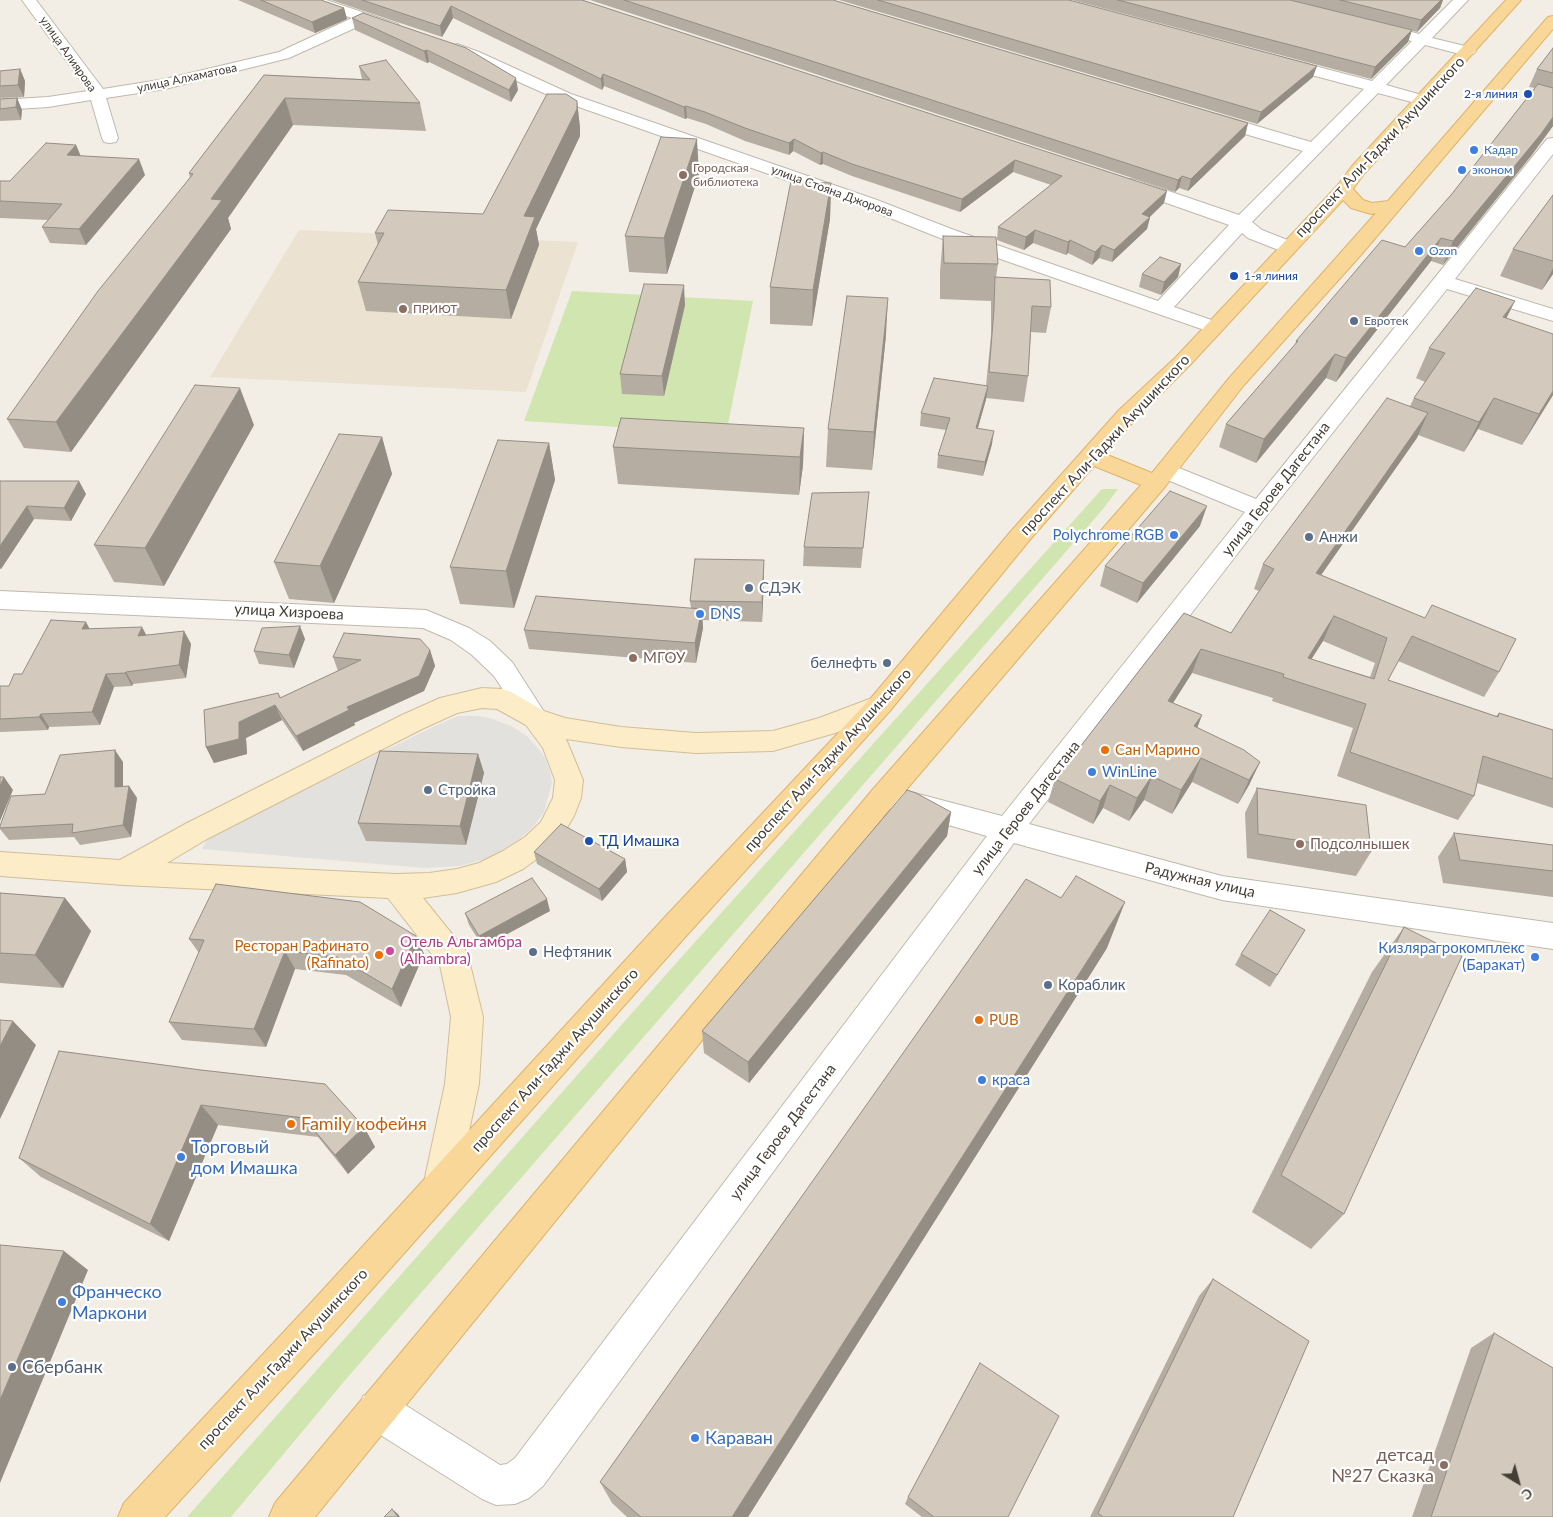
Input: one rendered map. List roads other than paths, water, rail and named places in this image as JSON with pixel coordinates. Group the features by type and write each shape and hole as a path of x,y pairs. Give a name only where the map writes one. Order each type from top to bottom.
{"main road":[{"name":"проспект Али-Гаджи Акушинского","path":"138,1517 321,1319 676,926 880,706 1020,536 1128,416 1342,190 1512,0"},
{"path":"289,1517 884,796 1161,477 1237,382 1553,20"},
{"path":"1342,190 1357,204 1371,209 1393,205"},
{"path":"1092,457 1161,477"},
{"path":"124,873 197,831 449,705 482,698 502,699 535,718 564,728 621,737 696,743 773,741 799,735 880,706"},
{"path":"0,864 124,873 396,886 429,885 457,881 486,873 513,860 535,845 551,830 560,816 567,798 568,780 556,744 535,718"},
{"path":"396,886 454,960 467,1017 462,1084 440,1187"}],"street":[{"name":"улица Алиярова","path":"29,0 96,90 110,138"},
{"path":"311,0 410,33"},
{"path":"1161,309 1241,223 1377,88 1461,0"},
{"name":"улица Алхаматова","path":"0,105 48,102 165,84 284,55 365,18"},
{"path":"1395,33 1468,51"},
{"name":"улица Стояна Джорова","path":"438,42 474,55 565,98 854,198 947,234 1213,327"},
{"path":"1261,57 1423,100"},
{"path":"1192,112 1315,149"},
{"name":"улица Героев Дагестана","path":"377,1410 496,1485 515,1484 529,1472 1007,831 1260,509 1553,143"},
{"path":"1117,180 1221,214 1241,223 1256,234 1288,247"},
{"path":"1442,281 1553,316"},
{"path":"1161,477 1260,509"},
{"name":"улица Хизроева","path":"0,600 223,608 426,620 460,634 481,648 503,669 535,718"},
{"name":"Радужная улица","path":"884,796 1222,888 1553,936"}],"place":[{"name":"2-я линия","path":"1528,94"},
{"name":"Кадар","path":"1474,150"},
{"name":"эконом","path":"1462,170"},
{"name":"Городская библиотека","path":"683,175"},
{"name":"Ozon","path":"1419,251"},
{"name":"1-я линия","path":"1234,276"},
{"name":"ПРИЮТ","path":"403,309"},
{"name":"Евротек","path":"1354,321"},
{"name":"Polychrome RGB","path":"1174,535"},
{"name":"Анжи","path":"1309,537"},
{"name":"СДЭК","path":"749,588"},
{"name":"DNS","path":"700,614"},
{"name":"МГОУ","path":"633,658"},
{"name":"белнефть","path":"887,663"},
{"name":"Сан Марино","path":"1105,750"},
{"name":"WinLine","path":"1092,772"},
{"name":"Стройка","path":"428,790"},
{"name":"ТД Имашка","path":"589,841"},
{"name":"Подсолнышек","path":"1300,844"},
{"name":"Отель Альгамбра (Alhambra)","path":"390,951"},
{"name":"Нефтяник","path":"533,952"},
{"name":"Ресторан Рафинато (Rafinato)","path":"379,955"},
{"name":"Кизлярагрокомплекс (Баракат)","path":"1535,957"},
{"name":"Кораблик","path":"1048,985"},
{"name":"PUB","path":"979,1020"},
{"name":"краса","path":"982,1080"},
{"name":"Family кофейня","path":"291,1124"},
{"name":"Торговый дом Имашка","path":"181,1157"},
{"name":"Франческо Маркони","path":"62,1302"},
{"name":"Сбербанк","path":"12,1367"},
{"name":"Караван","path":"695,1438"},
{"name":"детсад №27 Сказка","path":"1444,1465"}]}
